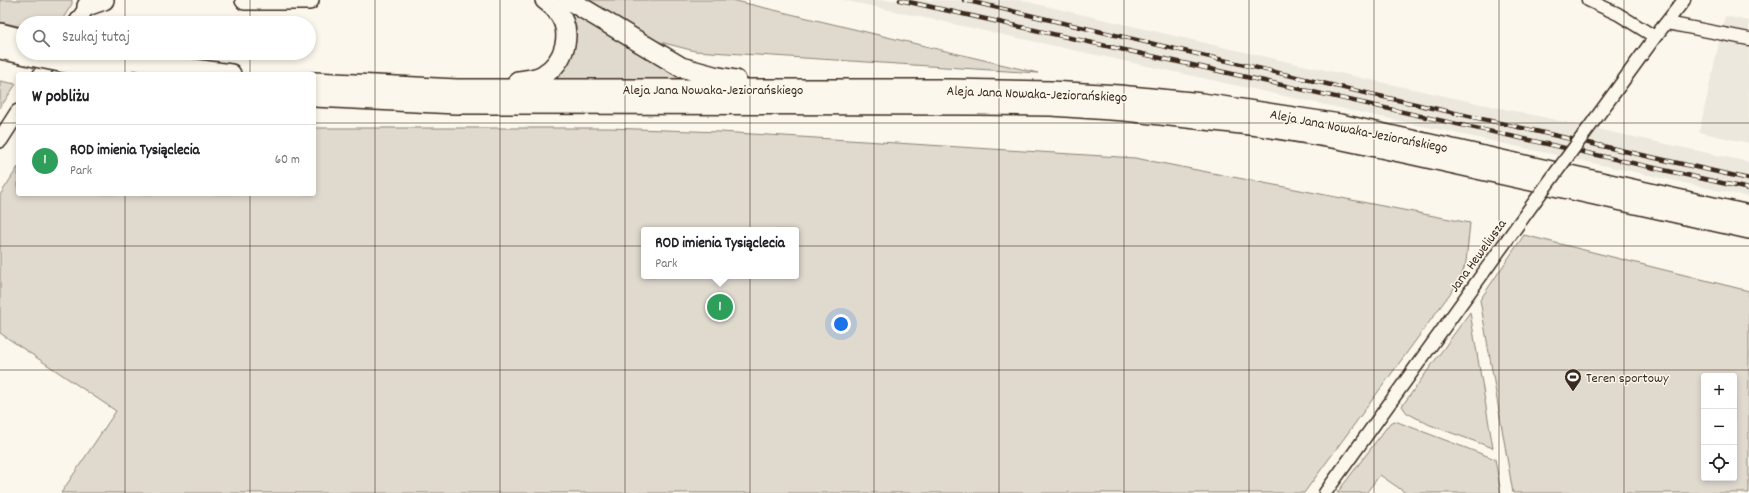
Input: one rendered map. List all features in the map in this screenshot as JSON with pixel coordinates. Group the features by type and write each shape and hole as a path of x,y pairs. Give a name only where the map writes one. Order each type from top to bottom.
{"main road":[{"path":"245,0 309,0"},
{"path":"457,89 520,81 542,76 559,62 566,46 565,26 557,11 545,0"},
{"path":"569,0 681,67 714,76 783,89"},
{"path":"0,33 16,37"},
{"path":"0,49 16,56"},
{"path":"26,60 38,65 55,60"},
{"path":"70,60 116,72"},
{"path":"132,60 216,72"},
{"name":"Aleja Jana Nowaka-Jeziorańskiego","path":"316,82 457,89 1050,91 1119,95 1209,104 1271,113 1378,132 1749,215"},
{"name":"Aleja Jana Nowaka-Jeziorańskiego","path":"316,97 456,104 970,104 1051,106 1125,111 1259,126 1338,139 1749,229"}],"street":[{"path":"1588,0 1618,14 1655,37"},
{"name":"Jana Heweliusza","path":"1325,493 1535,201 1655,37 1684,0"},
{"path":"82,16 94,2"},
{"path":"1666,23 1749,39"},
{"path":"0,140 16,115"}],"shaded area":[{"path":"0,0 72,0 72,4 64,16 16,16 16,25 0,22"},
{"path":"585,0 732,0 1038,73 695,51 652,40"},
{"path":"843,0 1019,0 1284,61 1749,162 1749,197"},
{"path":"563,6 694,80 552,81"},
{"path":"1725,16 1749,21 1749,143 1699,132"},
{"path":"0,81 16,84 0,108"},
{"path":"316,128 609,128 720,132 1135,158 1470,223 1466,262 1460,280 1304,493 61,493 116,411 0,333 0,195 16,170 16,196 316,196"},
{"path":"1524,235 1749,291 1749,493 1513,493 1480,300"},
{"path":"1470,312 1493,448 1430,425 1407,413 1402,406"},
{"path":"1395,421 1495,459 1501,493 1406,493 1380,475 1366,493 1337,493 1390,423"}],"railway":[{"path":"900,0 1749,189"},
{"path":"964,0 1357,91 1749,179"}],"place":[{"name":"ROD imienia Tysiąclecia","path":"720,307"},
{"name":"Teren sportowy","path":"1573,392"}]}
